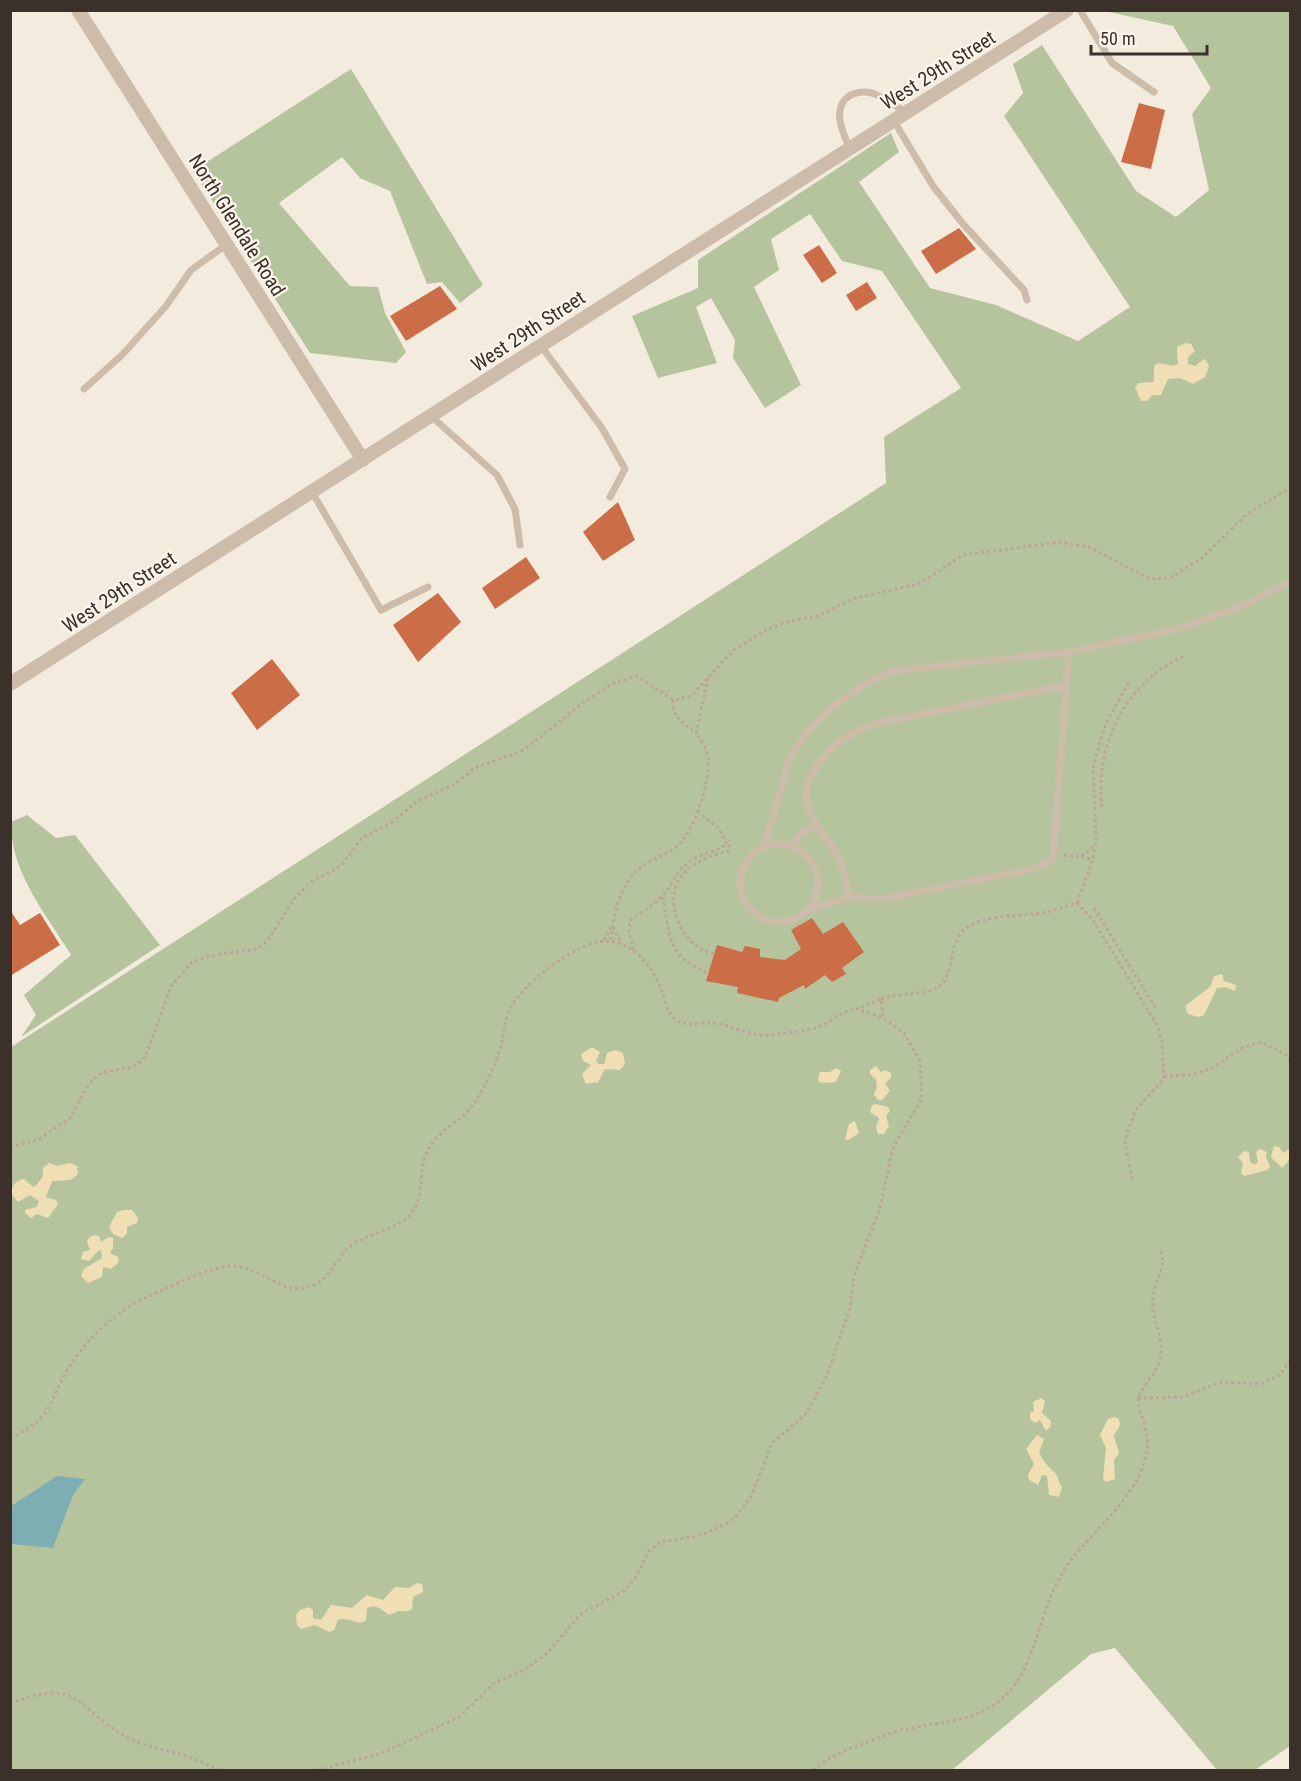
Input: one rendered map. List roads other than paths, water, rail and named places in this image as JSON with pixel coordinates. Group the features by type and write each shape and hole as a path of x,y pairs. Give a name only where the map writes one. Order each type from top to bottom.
{"street":[{"name":"North Glendale Road","path":"78,10 363,460"},
{"name":"West 29th Street","path":"10,684 1067,10"}],"lane":[{"path":"1080,10 1112,63 1154,92"},
{"path":"850,149 840,121 841,108 852,94 863,91 873,93 907,113"},
{"path":"894,121 933,186 963,224 1024,290 1027,300"},
{"path":"84,389 122,355 166,306 191,270 226,244"},
{"path":"541,346 602,428 625,469 610,497"},
{"path":"431,416 497,475 515,509 520,545"},
{"path":"312,492 381,610 428,587"},
{"path":"1069,652 1053,860 1036,868 882,899 849,897 809,909 793,920 774,922 762,919 744,901 741,889 745,865 764,848 790,758 809,730 832,707 862,686 891,671 1069,652 1181,628 1247,604 1290,582"},
{"path":"849,897 838,857 815,825 806,801 808,783 818,765 850,732 875,724 1066,685"},
{"path":"790,846 804,831 815,825"},
{"path":"764,848 790,846 802,851 812,861 819,886 816,898 809,909"}],"water":[{"path":"57,1476 85,1479 73,1495 53,1548 11,1544 11,1506"}]}
